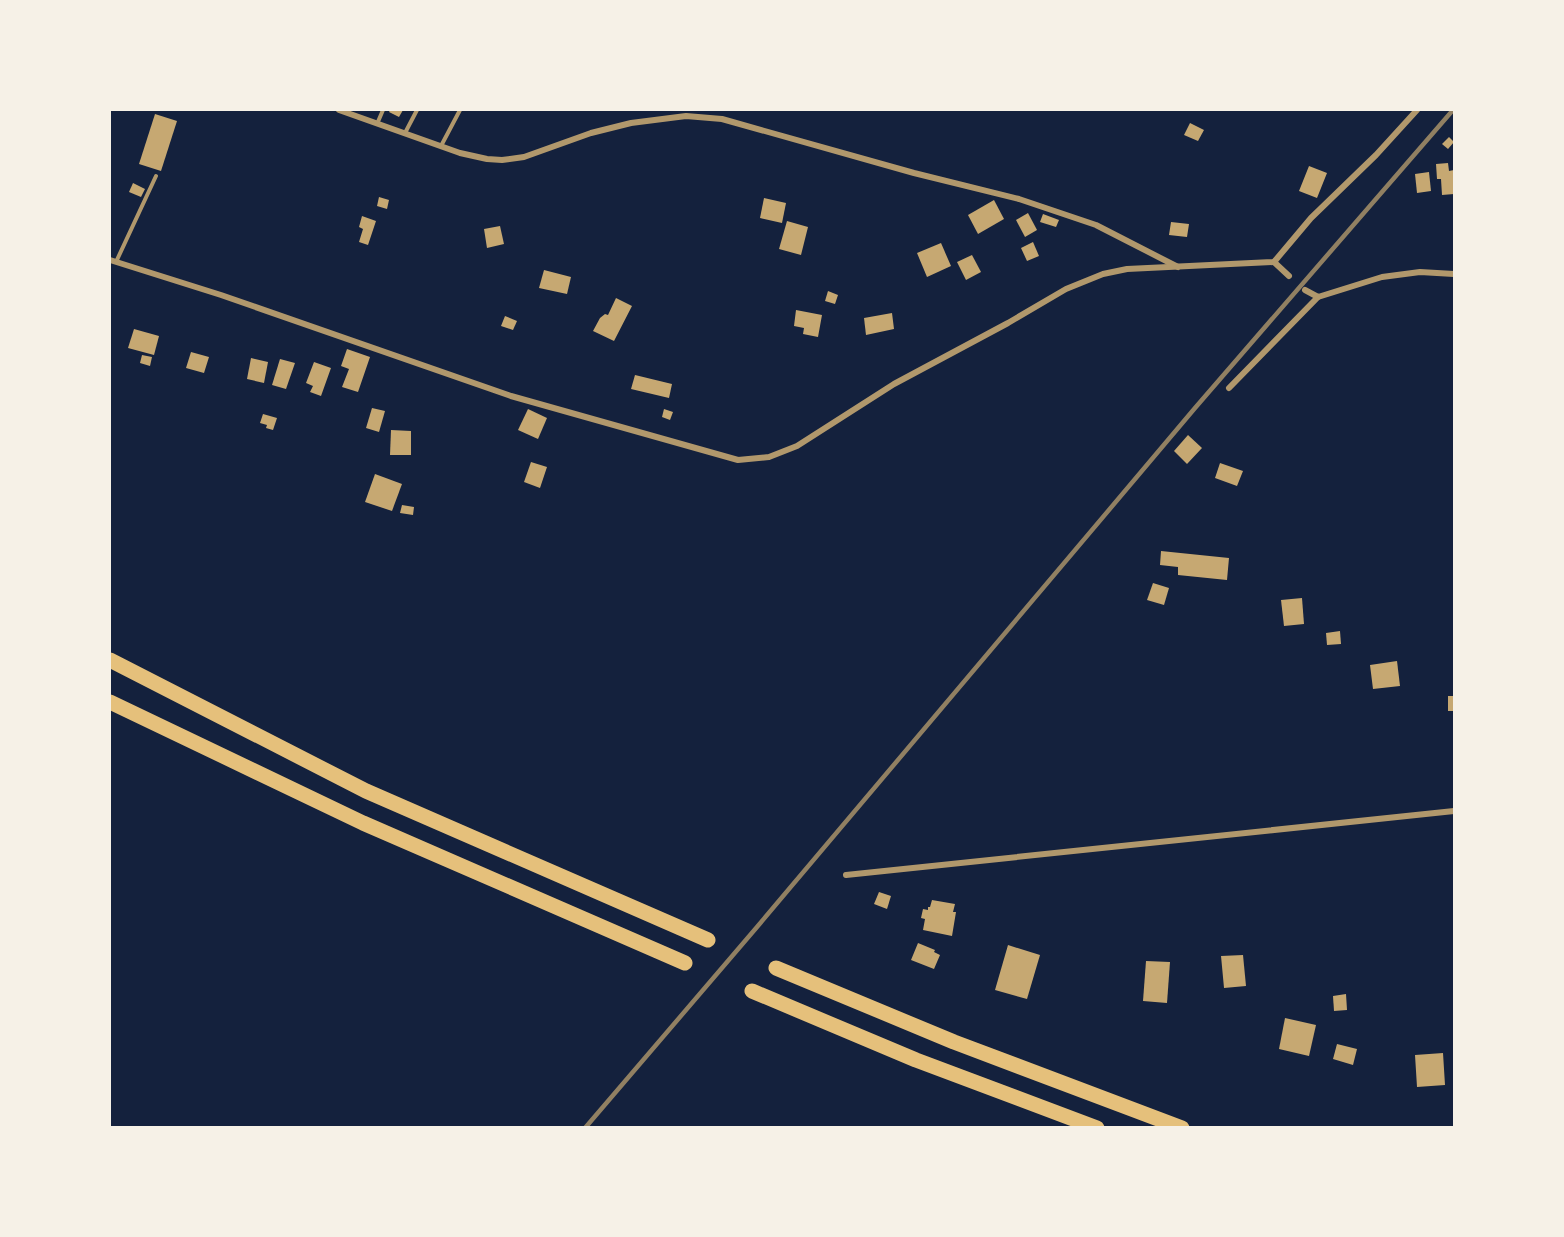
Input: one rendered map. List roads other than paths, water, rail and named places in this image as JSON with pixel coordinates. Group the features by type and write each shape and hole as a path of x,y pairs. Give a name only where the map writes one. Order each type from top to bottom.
{"highway":[{"path":"110,660 366,791 708,940"},
{"path":"110,702 363,823 685,963"},
{"path":"776,968 954,1042 1182,1128"},
{"path":"752,991 916,1060 1097,1128"}],"street":[{"path":"339,110 441,147 475,157 502,160 524,157 591,133 631,123 686,116 722,119 914,173 1019,199 1096,225 1178,267"},
{"path":"1274,262 1311,218 1376,155 1417,110"},
{"path":"113,261 221,295 511,396 738,460 769,457 797,446 894,384 1078,283 1103,274 1116,271 1274,262 1289,276"},
{"path":"1230,388 1318,297 1382,277 1420,272 1455,274"},
{"path":"1305,290 1318,297"},
{"path":"846,875 1455,811"}],"lane":[{"path":"376,124 383,110"},
{"path":"405,134 417,110"},
{"path":"441,147 460,110"},
{"path":"113,261 156,176"}],"railway":[{"path":"585,1128 1195,408 1453,110"}]}
